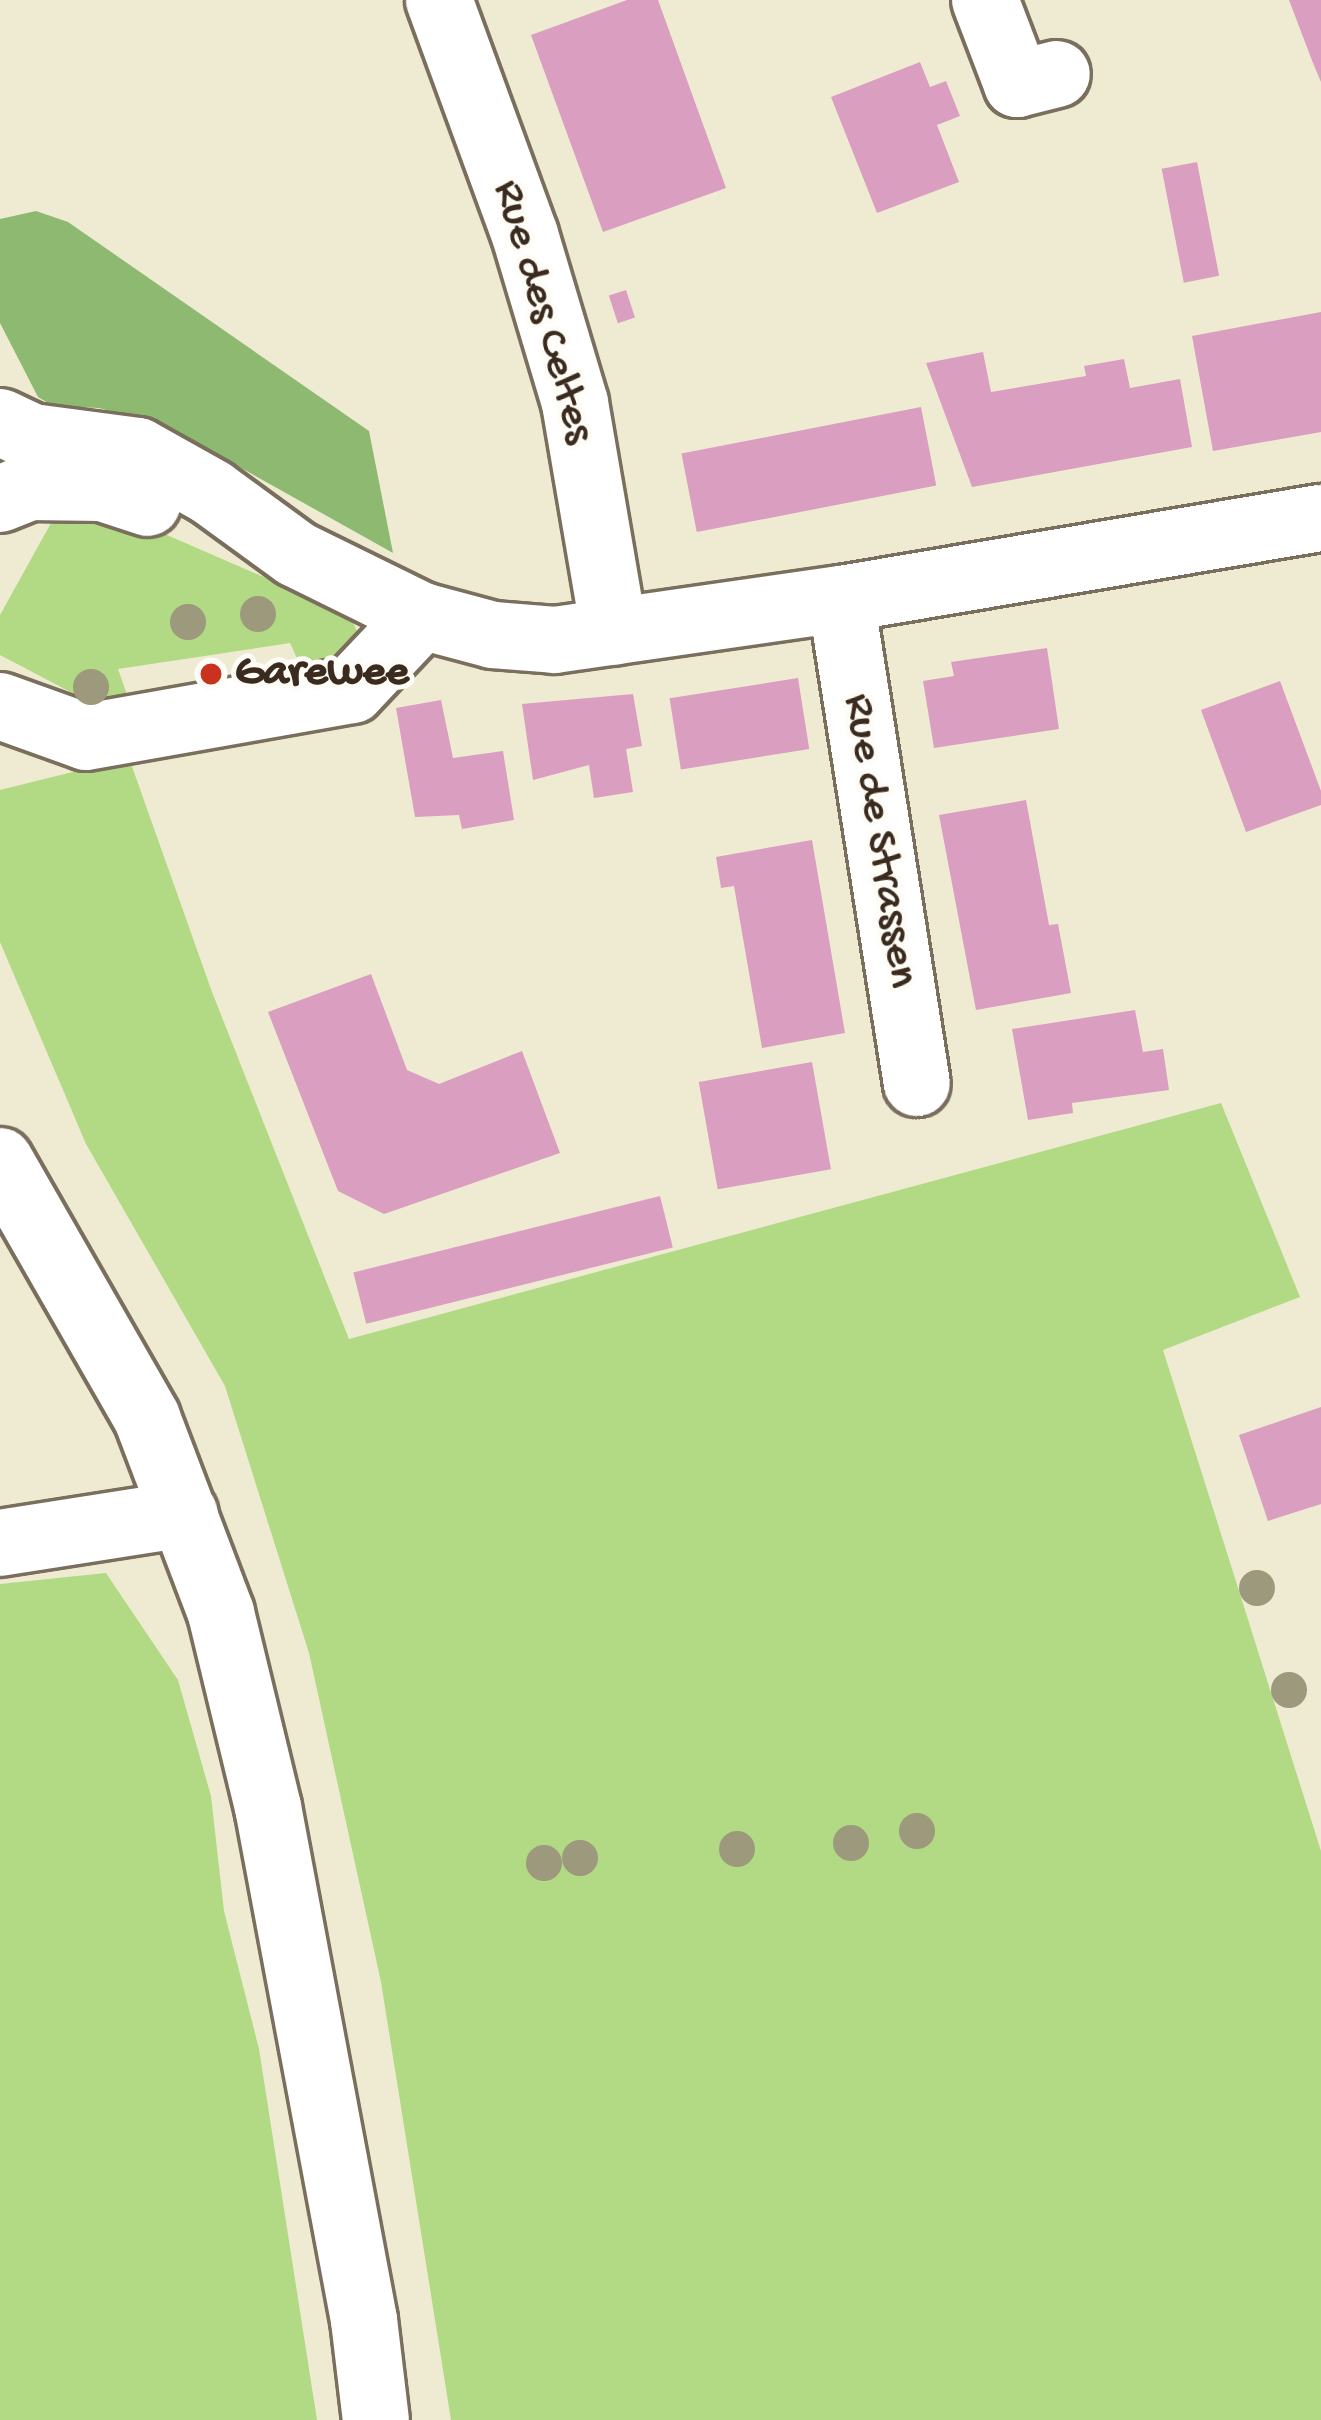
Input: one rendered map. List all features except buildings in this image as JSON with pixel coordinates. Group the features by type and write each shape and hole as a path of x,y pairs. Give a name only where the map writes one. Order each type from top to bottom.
{"main road":[{"name":"Rue des Celtes","path":"439,0 525,235 575,403 614,632"},
{"path":"985,0 1018,84 1057,74"},
{"path":"0,422 32,437 138,452 211,492 296,554"},
{"path":"0,499 29,487 102,488 296,554 422,616 494,635 555,640 841,599 1321,518"},
{"name":"Rue de Strassen","path":"841,599 917,1083"},
{"path":"0,706 86,737 352,690 422,616"},
{"path":"0,1127 17,1188 147,1418 221,1613 268,1808 364,2320 376,2420"},
{"path":"0,1544 185,1514"}],"green space":[{"path":"36,211 68,222 369,431 393,553 168,427 99,408 53,406 38,397 0,323 0,219"},
{"path":"56,514 137,522 349,614 362,642 350,671 306,678 290,643 118,669 131,706 99,707 0,655 0,615"},
{"path":"129,758 212,992 349,1339 1221,1103 1300,1297 1163,1350 1321,1851 1321,2420 451,2420 381,1982 309,1653 225,1386 86,1144 0,942 0,790"},
{"path":"106,1573 178,1680 211,1796 224,1911 259,2049 317,2420 0,2420 0,1584"}],"place":[{"name":"Garewee","path":"211,674"}]}
